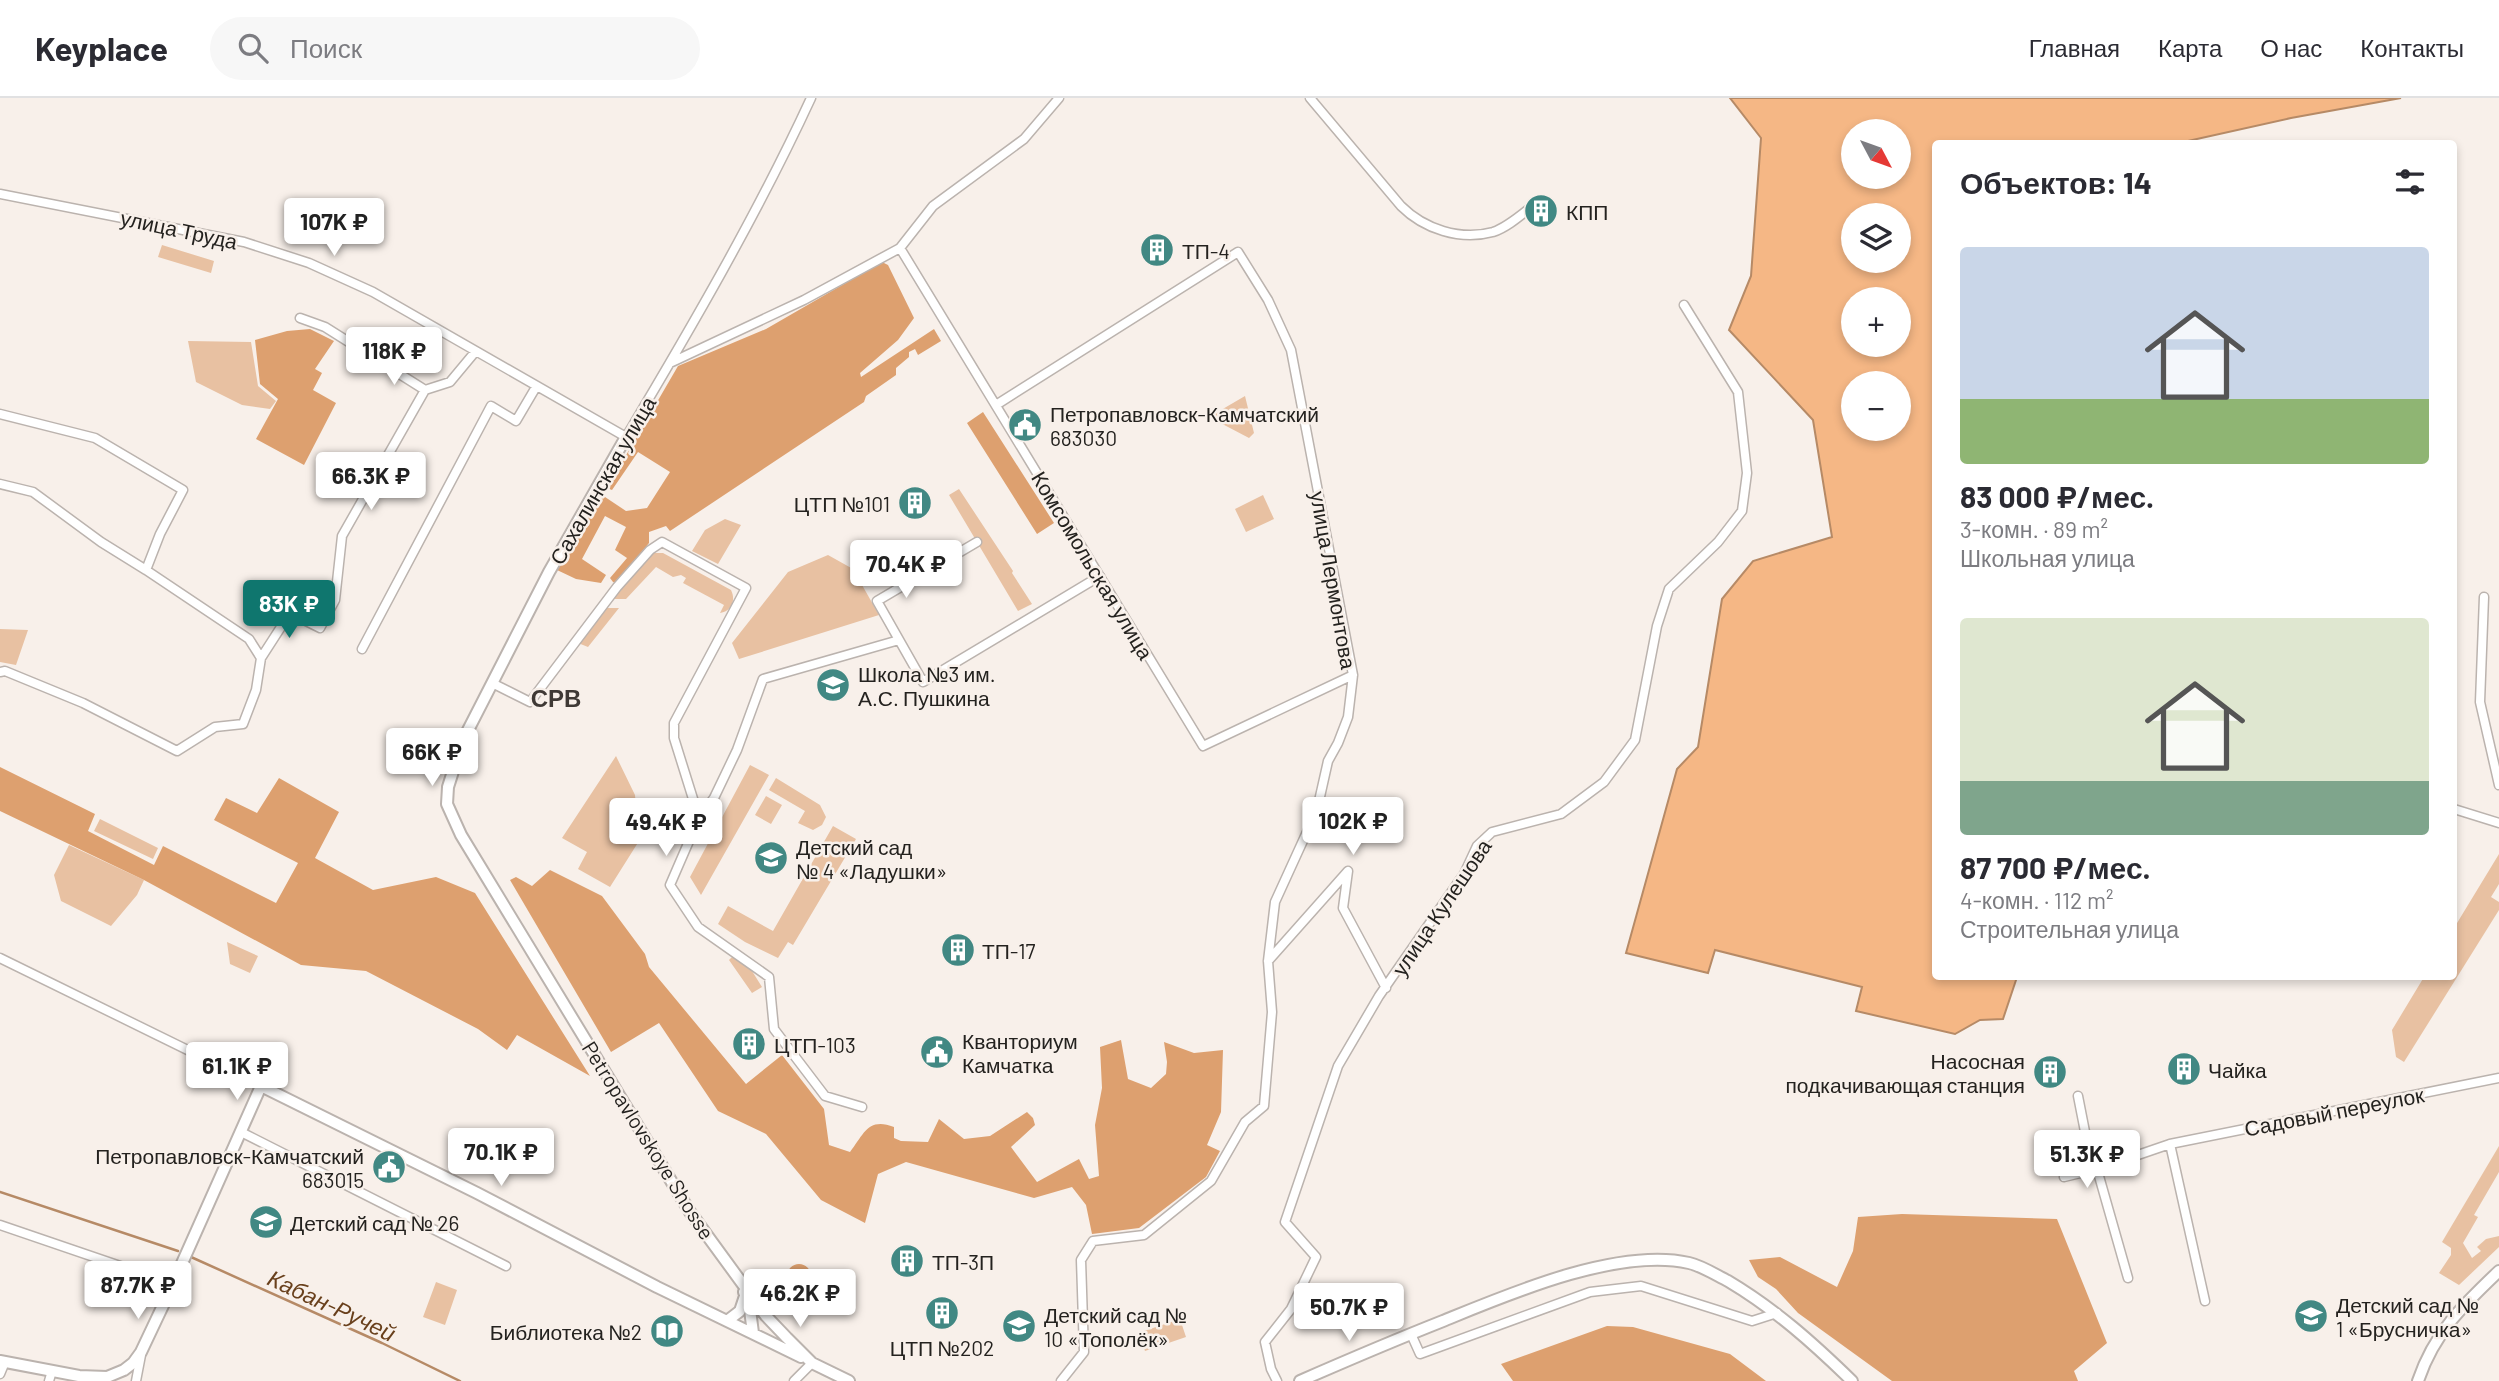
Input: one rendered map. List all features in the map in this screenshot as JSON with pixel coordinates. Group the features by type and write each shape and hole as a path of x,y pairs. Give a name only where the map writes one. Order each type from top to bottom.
{"street":[{"name":"Сахалинская улица","path":"482,870 461,835 447,804 448,787 463,740 549,572 670,363 789,145 811,98"},
{"path":"670,363 804,300 900,248 933,206 1024,139 1059,98"},
{"path":"1310,98 1401,206 1414,218 1439,231 1467,234 1493,232 1535,204"},
{"name":"улица Труда","path":"0,194 244,242 309,263 373,292 626,437"},
{"name":"Комсомольская улица","path":"900,248 1203,746 1353,675"},
{"name":"улица Лермонтова","path":"996,405 1238,251 1268,300 1291,350 1353,675 1348,717 1328,761 1317,810 1275,902 1268,961 1272,1012 1264,1106 1245,1122 1211,1181 1144,1235 1093,1241 1081,1260 1084,1352 1061,1381"},
{"name":"улица Кулешова","path":"1277,1381 1271,1369 1265,1342 1291,1309 1316,1257 1284,1222 1338,1066 1386,988 1464,874 1477,846 1492,832 1561,814 1604,782 1634,740 1657,626 1669,589 1718,542 1742,511 1747,473 1738,392 1684,305"},
{"path":"300,318 325,327 425,390"},
{"path":"0,672 5,671 83,704 177,751 215,727 243,724 256,690 261,658 290,613 320,628 335,600 342,536 425,390 450,382 475,352"},
{"path":"362,649 491,407 516,421 536,387"},
{"path":"0,414 95,438 183,490 160,534 146,570"},
{"path":"0,484 33,492 101,542 249,639 261,658"},
{"path":"492,683 530,702 617,586 650,550 662,542 746,588 674,723 674,737 699,818"},
{"path":"977,542 877,601 923,682 1100,576"},
{"path":"2484,597 2480,702 2499,785"},
{"path":"862,1107 825,1096 774,1029 769,977 698,927 670,885 699,818 714,798 737,750 763,680 899,640"},
{"path":"2457,810 2499,824"},
{"name":"Petropavlovskoye Shosse","path":"482,870 690,1212 766,1316 812,1363 849,1381"},
{"path":"1268,961 1348,871 1343,908 1386,988"},
{"path":"0,958 812,1363 794,1381"},
{"name":"Садовый переулок","path":"2064,1177 2098,1169 2170,1144 2499,1078"},
{"path":"136,1381 141,1352 261,1086"},
{"path":"2078,1096 2088,1147 2098,1169 2129,1278"},
{"path":"241,1132 506,1266"},
{"path":"2170,1144 2205,1301"},
{"path":"0,1225 173,1284"},
{"path":"1300,1381 1506,1295 1600,1266 1643,1260 1690,1263 1758,1299 1802,1333 1852,1381"},
{"path":"2418,1381 2426,1356 2459,1309 2499,1271"},
{"path":"740,1280 759,1336"},
{"path":"1411,1334 1420,1354 1590,1292 1641,1286 1752,1321 1777,1313"},
{"path":"726,1321 740,1311 746,1296"},
{"path":"759,1336 768,1330 766,1316"},
{"path":"0,1374 3,1361 51,1376 107,1377 124,1370 141,1352"}],"shaded area":[{"path":"1730,98 2401,98 2291,118 2192,140 1932,140 1932,980 2016,980 2003,1019 1980,1020 1955,1034 1856,1011 1862,987 1715,950 1708,973 1626,953 1677,769 1698,747 1722,599 1753,561 1832,537 1813,420 1729,330 1751,276 1761,138"},
{"path":"162,245 214,261 211,273 158,257"},
{"path":"882,262 888,265 914,318 898,340 860,373 861,377 934,329 941,341 918,355 915,349 909,352 909,357 896,368 896,375 866,396 864,402 670,531 666,526 649,532 649,543 617,583 610,578 627,558 615,550 626,527 605,516 582,559 606,575 601,583 576,579 557,570 599,493 626,511 647,508 670,472 638,452 612,490 607,488 678,366 766,329"},
{"path":"310,329 334,341 315,369 322,373 313,390 336,403 304,465 256,439 278,399 260,384 255,340 287,331"},
{"path":"188,341 251,342 258,386 276,401 270,409 242,405 196,382"},
{"path":"1245,396 1254,433 1249,438 1209,417"},
{"path":"983,412 1054,523 1037,534 967,423"},
{"path":"959,489 1032,604 1018,611 949,495"},
{"path":"1263,495 1274,519 1246,532 1235,509"},
{"path":"725,519 741,525 718,564 692,551 705,530"},
{"path":"653,553 663,553 731,590 733,598 730,607 720,613 724,605 683,583 686,578 681,575 673,577 656,567 626,599 612,599"},
{"path":"828,555 853,569 879,615 739,659 732,643 788,572"},
{"path":"606,608 619,608 588,647 578,643"},
{"path":"0,629 28,630 16,665 0,662"},
{"path":"616,756 635,795 639,841 610,887 578,869 587,852 562,838"},
{"path":"750,765 769,775 701,895 690,877"},
{"path":"0,767 95,814 88,831 154,865 163,846 276,903 298,863 214,820 226,798 257,813 279,778 339,812 315,858 373,890 436,877 475,893 590,1076 517,1035 507,1050 478,1029 366,971 301,965 144,880 0,811"},
{"path":"776,778 820,805 826,817 822,825 813,830 798,823 805,811 769,790"},
{"path":"766,796 782,805 771,824 755,815"},
{"path":"100,819 158,848 153,859 94,831"},
{"path":"833,826 856,839 793,945 788,942 778,958 745,942 718,924 728,906 773,931"},
{"path":"69,845 144,880 137,895 111,926 61,901 54,875"},
{"path":"2499,854 2499,884 2491,897 2499,902 2499,910 2457,977 2457,923"},
{"path":"550,870 602,896 645,954 649,967 746,1084 782,1055 824,1109 829,1145 850,1152 868,1129 878,1124 894,1127 894,1138 901,1141 928,1142 939,1119 964,1139 990,1136 1027,1112 1035,1125 1011,1147 1037,1182 1079,1159 1089,1179 1099,1176 1095,1125 1102,1088 1100,1047 1121,1040 1128,1079 1151,1088 1166,1074 1164,1042 1194,1053 1223,1050 1221,1112 1207,1145 1220,1151 1206,1177 1139,1228 1092,1234 1086,1205 1072,1187 1034,1198 906,1162 878,1174 865,1223 821,1200 766,1134 718,1111 659,1023 611,1052 510,880 516,877 532,886"},
{"path":"227,942 258,956 250,973 230,964"},
{"path":"733,956 752,971 762,987 752,993 729,960"},
{"path":"2422,980 2455,980 2404,1062 2396,1057 2392,1030"},
{"path":"2499,1146 2499,1172 2474,1215 2478,1217 2463,1243 2472,1258 2481,1251 2477,1247 2486,1239 2499,1236 2499,1247 2459,1285 2439,1273 2451,1255 2451,1248 2442,1242"},
{"path":"1902,1214 2057,1219 2107,1343 2074,1371 2078,1381 1892,1381 1798,1313 1776,1289 1758,1277 1749,1260 1780,1257 1837,1287 1853,1251 1858,1217"},
{"path":"799,1264 808,1267 811,1276 808,1285 799,1288 790,1285 787,1276 790,1267"},
{"path":"821,1280 827,1283 830,1289 827,1295 821,1298 815,1295 812,1289 815,1283"},
{"path":"436,1282 457,1290 445,1325 423,1317"},
{"path":"1180,1319 1186,1337 1145,1351 1138,1333"},
{"path":"1607,1326 1633,1327 1730,1354 1766,1381 1513,1381 1501,1364"}],"waterway":[{"name":"Кабан-Ручей","path":"0,1192 178,1251"},
{"name":"Кабан-Ручей","path":"191,1257 460,1381"}],"place":[{"name":"КПП","path":"1541,211"},
{"name":"ТП-4","path":"1157,250"},
{"name":"Петропавловск-Камчатский 683030","path":"1025,425"},
{"name":"ЦТП №101","path":"915,503"},
{"name":"Школа №3 им. А.С. Пушкина","path":"833,685"},
{"name":"Детский сад № 4 «Ладушки»","path":"771,858"},
{"name":"ТП-17","path":"958,950"},
{"name":"ЦТП-103","path":"749,1044"},
{"name":"Кванториум Камчатка","path":"937,1052"},
{"name":"Чайка","path":"2184,1069"},
{"name":"Насосная подкачивающая станция","path":"2050,1072"},
{"name":"Петропавловск-Камчатский 683015","path":"389,1167"},
{"name":"Детский сад № 26","path":"266,1222"},
{"name":"ТП-3П","path":"907,1261"},
{"name":"ЦТП №202","path":"942,1313"},
{"name":"Детский сад № 1 «Брусничка»","path":"2311,1316"},
{"name":"Детский сад № 10 «Тополёк»","path":"1019,1326"},
{"name":"Библиотека №2","path":"667,1331"}],"district":[{"name":"СРВ","path":"556,697"}]}
